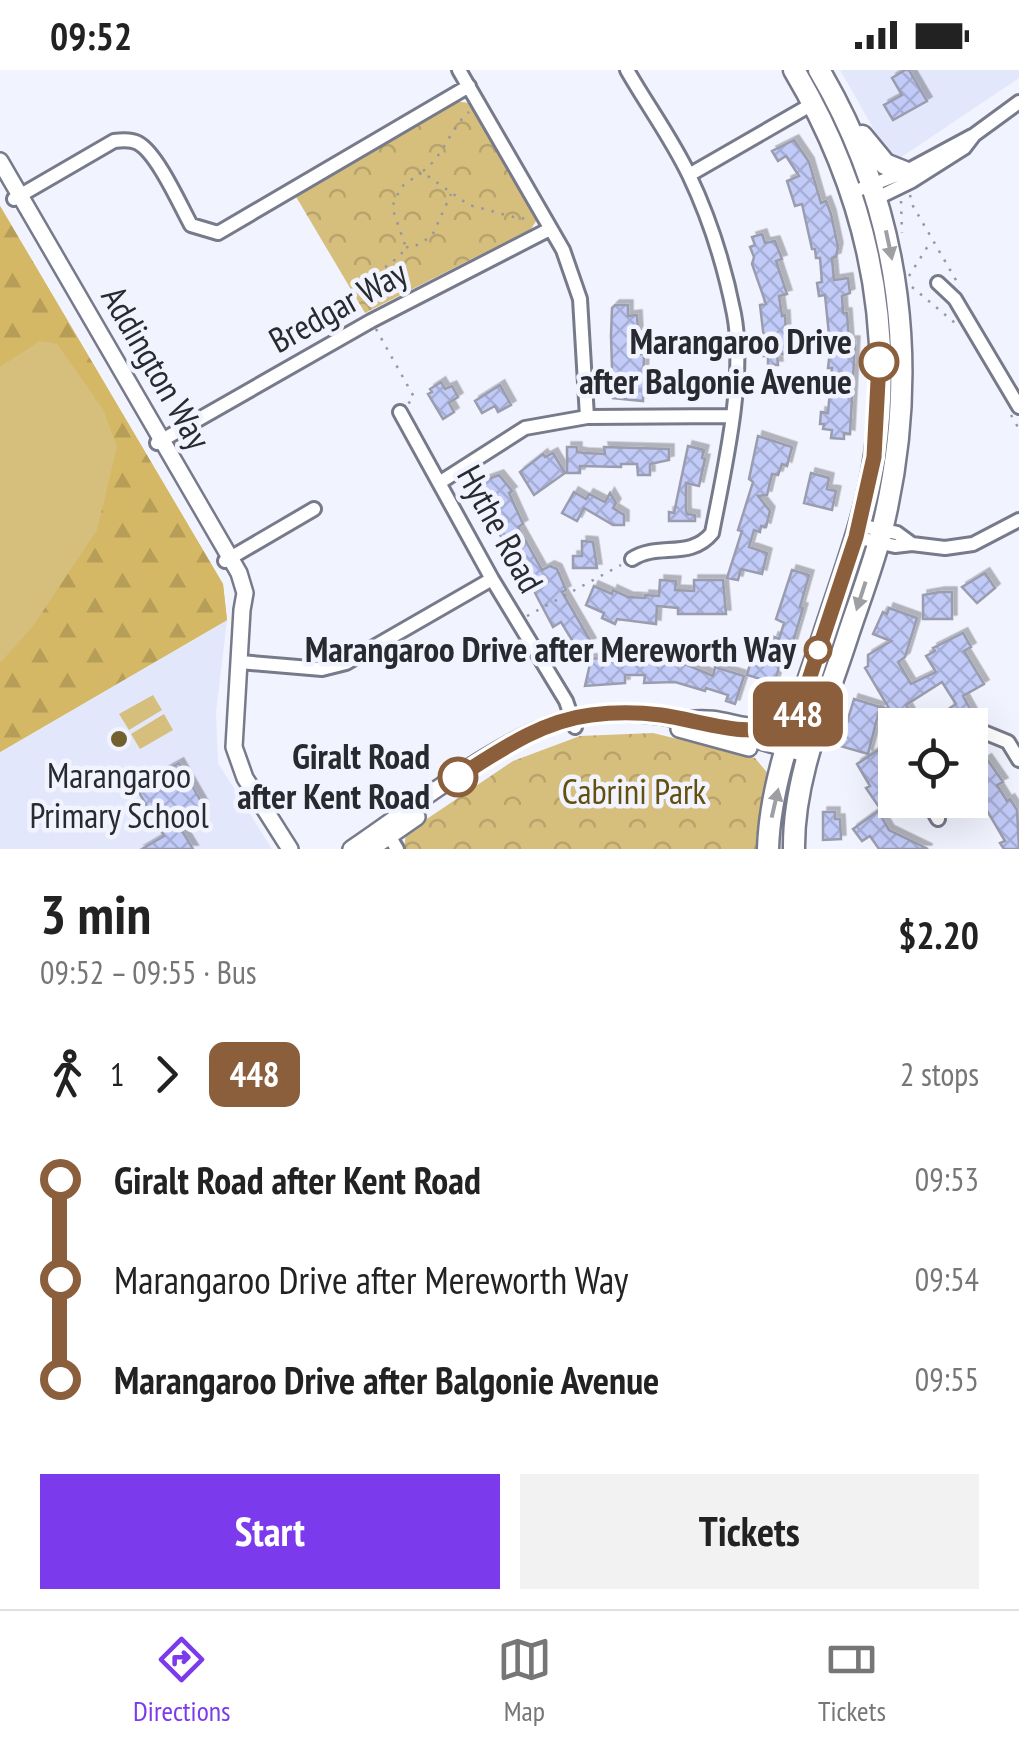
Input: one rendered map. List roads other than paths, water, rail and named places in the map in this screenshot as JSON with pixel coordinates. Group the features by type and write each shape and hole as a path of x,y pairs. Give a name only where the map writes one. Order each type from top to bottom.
{"main road":[{"path":"768,849 786,753 857,531 874,457 879,351 867,242 855,199 814,103 794,70"},
{"path":"794,849 808,760 881,536 903,397 903,346 896,279 875,191 847,120 819,70"},
{"path":"847,120 876,156 905,172"},
{"path":"690,722 759,732 796,719"}],"street":[{"path":"459,70 563,250 580,298 587,417"},
{"path":"627,70 689,175 734,316 736,367 712,534 692,549 641,553 632,559"},
{"path":"17,197 114,141 128,140 139,143 150,154 191,225 218,233 468,86"},
{"path":"875,191 974,135 1019,102"},
{"path":"689,175 814,103"},
{"path":"855,199 944,161 964,148 974,135"},
{"name":"Addington Way","path":"0,161 17,197 229,559 242,610 236,758 291,847"},
{"name":"Addington Way","path":"0,175 17,197"},
{"name":"Bredgar Way","path":"160,442 371,316 550,229"},
{"path":"938,283 955,300 1014,410"},
{"name":"Hythe Road","path":"400,412 492,580 566,701 574,723"},
{"path":"439,483 525,428 587,417 730,416"},
{"path":"229,559 314,509"},
{"path":"857,531 881,536 896,533 912,544 946,548 974,544 1019,520"},
{"path":"240,662 322,669 346,664 492,580"},
{"path":"371,849 519,751 574,723 645,713 690,722 808,760"},
{"path":"574,723 666,726 786,753"},
{"path":"988,734 1008,742 1019,760"},
{"path":"351,849 390,837"}],"place":[{"name":"Marangaroo Drive after Balgonie Avenue","path":"879,362"},
{"name":"Marangaroo Drive after Mereworth Way","path":"818,650"},
{"name":"Marangaroo Primary School","path":"119,739"},
{"name":"Giralt Road after Kent Road","path":"458,777"}],"park label":[{"name":"Cabrini Park","path":"634,792"}]}
